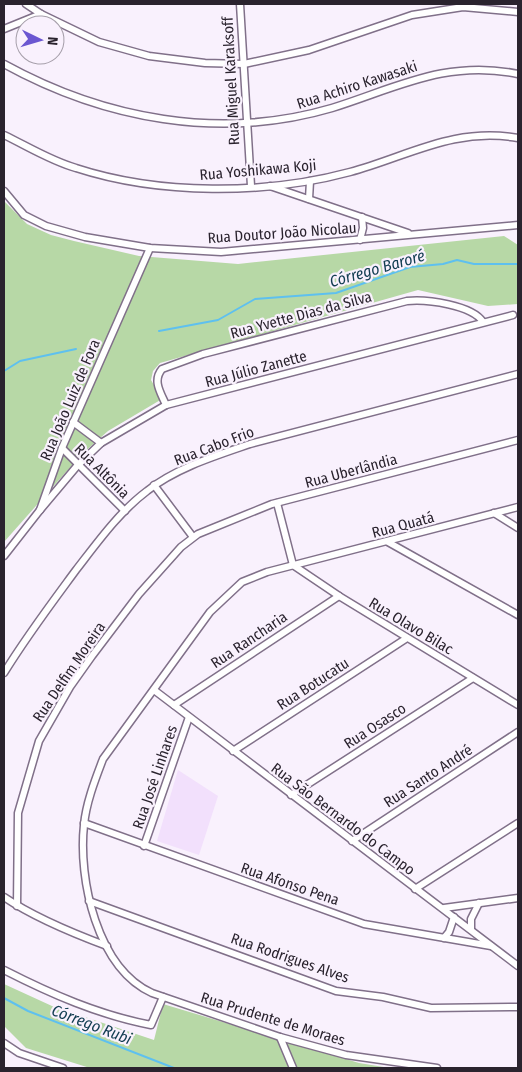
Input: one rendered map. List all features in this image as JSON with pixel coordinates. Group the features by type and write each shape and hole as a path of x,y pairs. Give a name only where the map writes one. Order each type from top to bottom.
{"street":[{"path":"26,4 41,14 99,42 148,56 205,63 244,64 308,50 412,15 463,7 518,12"},
{"name":"Rua Miguel Karaksoff","path":"240,4 250,186"},
{"path":"4,29 41,14"},
{"name":"Rua Achiro Kawasaki","path":"4,64 64,94 105,107 154,118 246,124 292,118 332,108 431,74 471,70 518,74"},
{"name":"Rua Yoshikawa Koji","path":"4,135 74,168 125,181 177,188 250,186 310,181 358,169 440,140 477,135 518,138"},
{"path":"309,199 310,181"},
{"path":"267,185 412,234"},
{"name":"Rua Doutor João Nicolau","path":"4,191 24,215 46,226 85,237 150,248 221,252 516,226"},
{"path":"360,240 363,228 362,217"},
{"name":"Rua João Luiz de Fora","path":"4,556 40,510 62,448 150,248"},
{"name":"Rua Yvette Dias da Silva","path":"166,406 156,382 157,375 162,370 203,354 407,301 433,301 473,313 483,322"},
{"name":"Rua Júlio Zanette","path":"40,510 77,466 101,443 166,406 514,315"},
{"name":"Rua Cabo Frio","path":"4,673 46,610 125,511 154,485 220,454 250,444 518,374"},
{"path":"73,422 101,443"},
{"name":"Rua Uberlândia","path":"193,537 233,518 276,503 518,440"},
{"name":"Rua Altônia","path":"62,448 77,466 125,511"},
{"path":"154,485 193,537"},
{"path":"276,503 293,565"},
{"name":"Rua Quatá","path":"84,823 94,783 103,759 210,612 229,592 242,582 293,565 518,507"},
{"path":"494,513 518,528"},
{"name":"Rua Delfim Moreira","path":"17,906 18,813 39,741 70,688 133,602 166,562 193,537"},
{"path":"388,542 518,615"},
{"name":"Rua Olavo Bilac","path":"293,565 339,596 518,705"},
{"name":"Rua Rancharia","path":"174,705 339,596"},
{"name":"Rua Botucatu","path":"233,751 407,638"},
{"name":"Rua Osasco","path":"291,795 473,678"},
{"name":"Rua São Bernardo do Campo","path":"154,690 415,889 444,908 517,964"},
{"name":"Rua José Linhares","path":"144,846 188,716"},
{"name":"Rua Santo André","path":"352,841 518,732"},
{"name":"Rua Afonso Pena","path":"84,823 364,924 493,946"},
{"name":"Rua Prudente de Moraes","path":"84,823 85,874 90,901 99,930 107,946 133,981 144,989 280,1037 346,1055 437,1068"},
{"path":"415,889 518,823"},
{"path":"4,897 17,906 82,937 107,946"},
{"path":"444,908 518,898"},
{"name":"Rua Rodrigues Alves","path":"90,901 336,991 383,997 431,1008 518,1007"},
{"path":"471,929 471,919 479,904"},
{"path":"444,938 449,932 454,917"},
{"path":"4,970 64,998 115,1018 151,1025 163,997"},
{"path":"280,1037 292,1068"},
{"path":"4,1043 19,1053 62,1068"}],"shaded area":[{"path":"178,770 218,796 199,855 157,841"}],"green space":[{"path":"4,201 27,224 51,235 139,256 238,264 504,236 518,245 518,304 488,306 418,290 160,363 153,371 151,380 162,399 108,431 82,454 4,542"},
{"path":"4,984 52,1006 154,1040 163,1004 359,1063 390,1068 90,1068 26,1048 4,1026"}],"waterway":[{"name":"Córrego Baroré","path":"159,331 218,320 255,299 336,293 410,267 443,264 457,260 474,264 518,264"},
{"name":"Córrego Baroré","path":"4,371 20,361 76,349"},
{"name":"Córrego Rubi","path":"4,998 28,1011 174,1068"}]}
